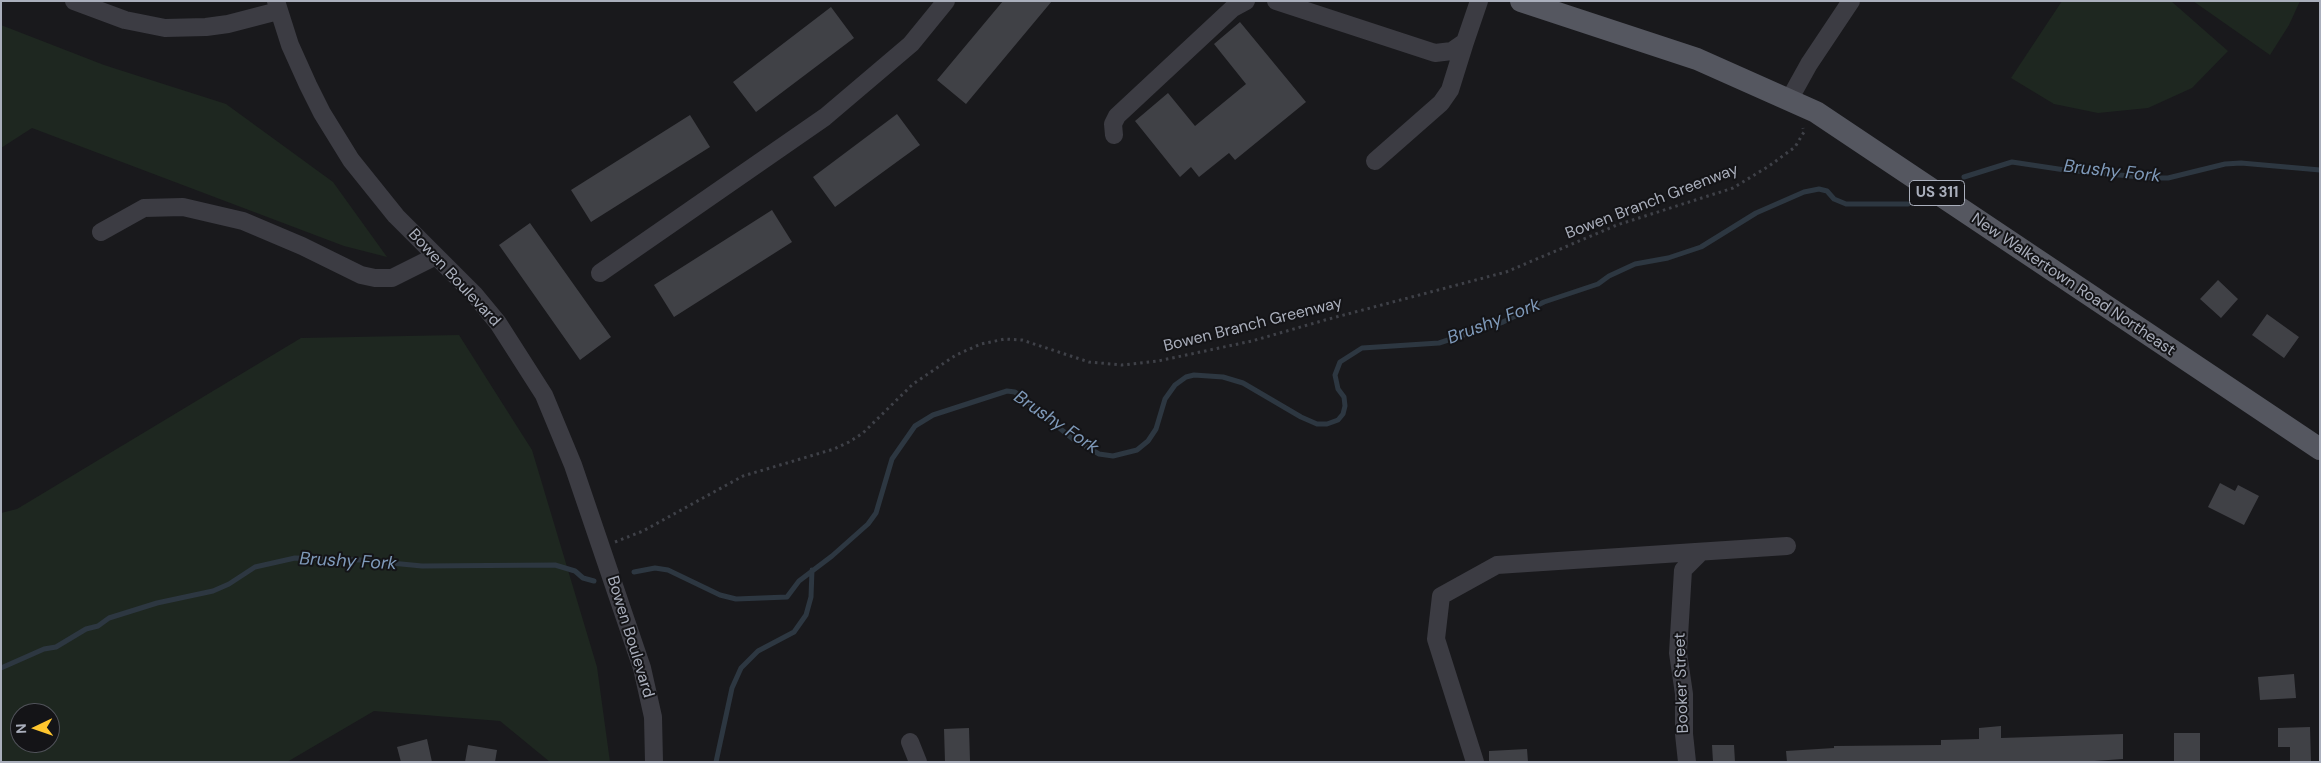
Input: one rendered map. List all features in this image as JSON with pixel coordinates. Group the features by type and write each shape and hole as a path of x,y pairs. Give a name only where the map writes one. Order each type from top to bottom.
{"main road":[{"name":"New Walkertown Road Northeast","path":"1521,1 1697,59 1816,112 2320,449"}],"street":[{"name":"Bowen Boulevard","path":"74,1 125,20 165,28 206,27 228,24 277,6 308,85 322,113 351,160 396,216 498,323 534,378 560,430 602,546 642,668 652,717 654,762"},
{"path":"600,273 825,117 911,44 946,1"},
{"path":"1114,135 1113,124 1117,116 1233,8 1246,1"},
{"path":"1276,1 1436,53 1452,51 1465,42"},
{"path":"1375,161 1441,103 1450,90 1479,1"},
{"path":"1790,100 1809,64 1851,1"},
{"path":"101,232 144,208 183,207 243,221 302,246 362,275 375,278 392,278 436,256"},
{"path":"1475,762 1436,639 1441,596 1497,565 1787,546"},
{"name":"Booker Street","path":"1687,762 1684,734 1684,694 1678,654 1683,570 1701,552"},
{"path":"910,742 918,762"}],"path":[{"name":"Bowen Branch Greenway","path":"602,546 643,531 743,476 834,449 850,442 863,433 913,384 956,355 981,344 1005,339 1022,340 1079,359 1109,365 1144,363 1212,350 1506,272 1617,225 1733,188 1786,154 1801,138 1804,132 1790,100"}],"shaded area":[{"path":"2062,1 2171,1 2228,51 2192,88 2148,108 2098,113 2054,104 2011,78"},
{"path":"2193,1 2300,1 2289,25 2270,55"},
{"path":"1,25 104,65 226,104 333,182 387,257 344,246 32,128 1,148"},
{"path":"459,335 532,450 597,667 610,762 550,762 500,721 374,711 287,762 1,762 1,513 17,509 301,338"}],"building":[{"path":"1003,1 1052,1 966,104 937,80"},
{"path":"831,7 854,38 756,112 733,82"},
{"path":"1240,22 1306,102 1235,160 1229,153 1199,177 1191,167 1180,177 1135,121 1168,93 1195,126 1246,84 1214,44"},
{"path":"897,114 920,145 835,207 813,177"},
{"path":"690,115 710,147 591,222 571,190"},
{"path":"772,210 792,242 674,317 654,285"},
{"path":"530,223 611,337 580,360 499,245"},
{"path":"2218,280 2238,299 2221,318 2200,299"},
{"path":"2267,314 2299,337 2284,358 2252,335"},
{"path":"2220,483 2235,491 2238,485 2259,496 2244,525 2208,507"},
{"path":"2294,674 2296,698 2260,700 2258,677"},
{"path":"2001,726 2001,738 2123,734 2123,759 2080,762 1787,762 1786,751 1834,748 1834,746 1941,745 1941,740 1979,739 1979,728"},
{"path":"2310,727 2311,762 2290,762 2290,747 2278,747 2278,728"},
{"path":"969,728 970,761 945,762 944,729"},
{"path":"2174,733 2200,733 2200,762 2174,762"},
{"path":"427,739 432,762 401,762 397,747"},
{"path":"468,745 497,750 495,762 465,762"},
{"path":"1712,745 1734,745 1735,762 1713,762"},
{"path":"1527,749 1528,762 1489,762 1489,751"}],"waterway":[{"name":"Brushy Fork","path":"1964,177 2012,162 2065,170 2152,178 2168,178 2225,164 2241,163 2320,170"},
{"name":"Brushy Fork","path":"634,572 655,568 668,570 720,595 736,599 787,597 799,581 832,556 868,524 876,513 892,459 915,426 933,415 1007,391 1015,392 1073,439 1099,454 1113,456 1137,450 1148,441 1156,429 1165,399 1175,385 1186,377 1194,375 1223,377 1243,383 1301,417 1317,424 1327,424 1338,420 1343,414 1345,406 1344,397 1338,389 1335,375 1340,362 1362,348 1439,343 1503,322 1544,302 1598,284 1609,276 1635,264 1668,258 1701,247 1756,213 1804,192 1819,189 1827,191 1834,199 1846,204 1908,204"},
{"name":"Brushy Fork","path":"1,668 44,649 56,647 86,629 98,626 109,618 157,603 213,591 229,584 255,567 295,558 360,560 422,566 555,565 575,571 583,578 594,581"},
{"path":"716,762 732,688 741,668 758,651 794,632 806,615 811,597 812,570"}]}
